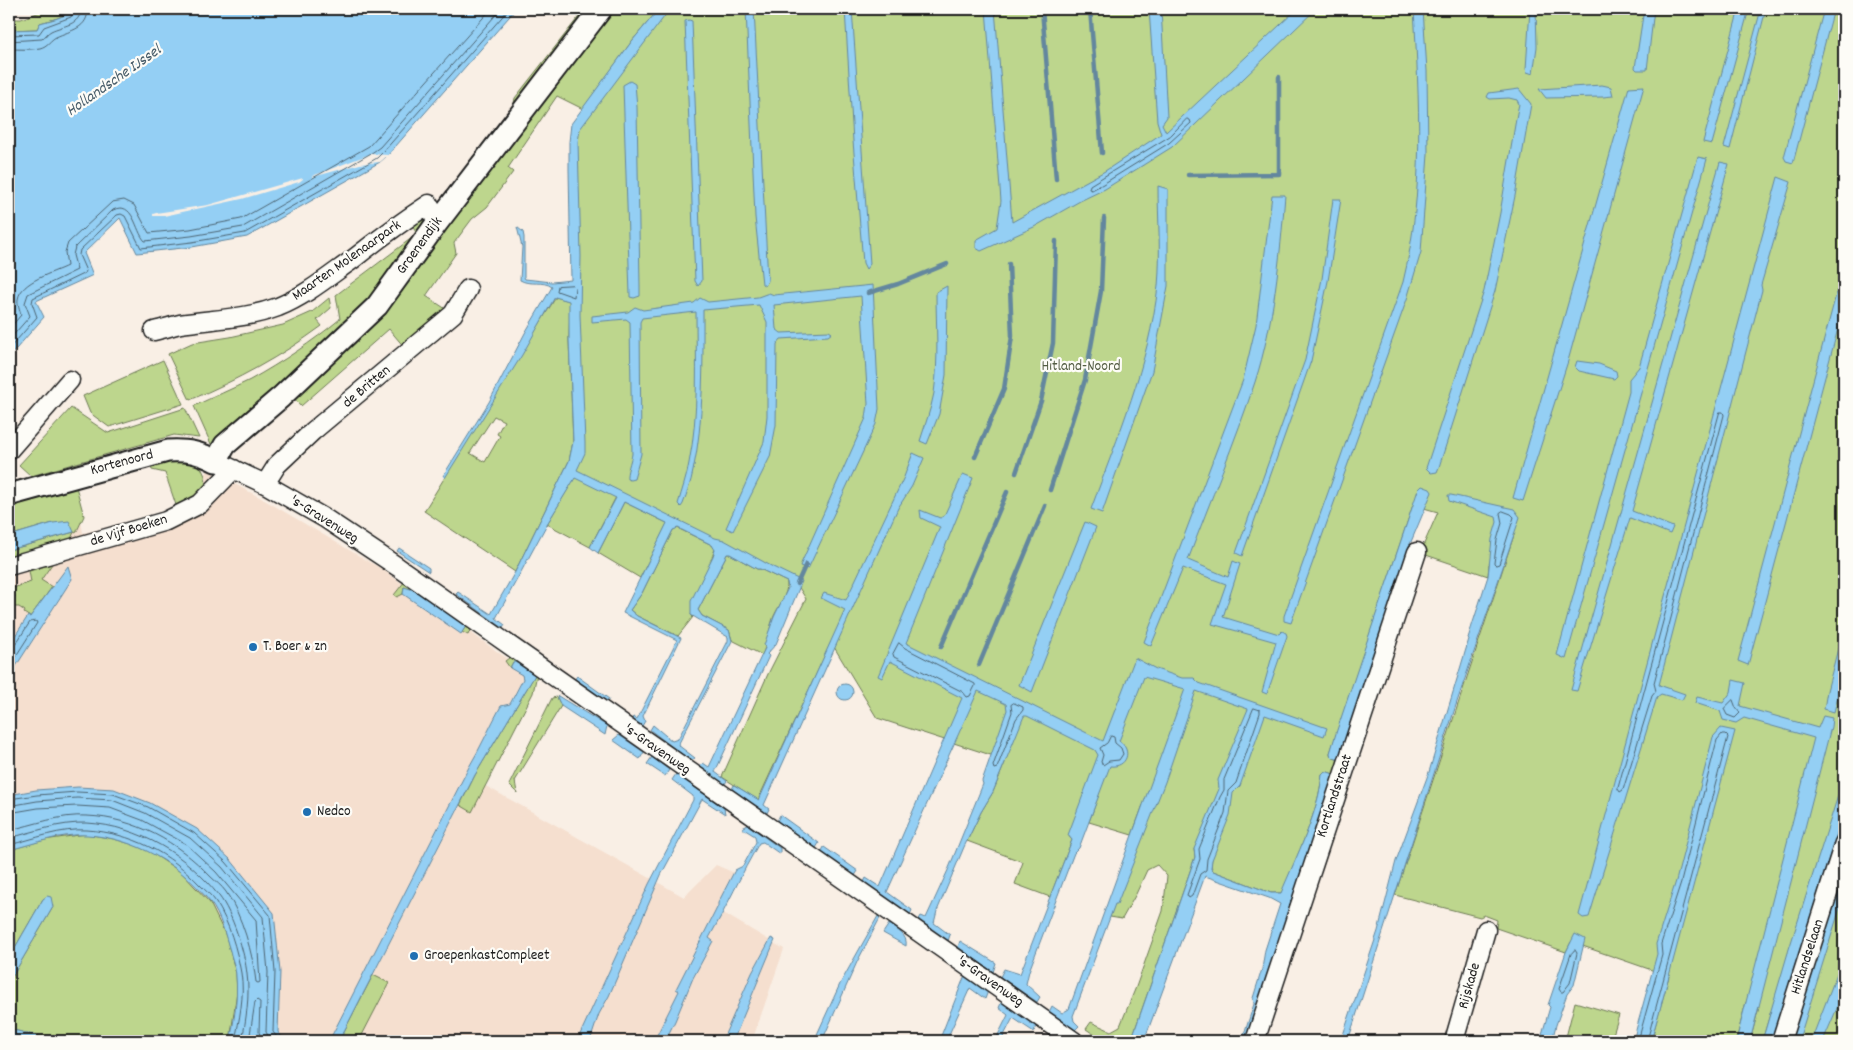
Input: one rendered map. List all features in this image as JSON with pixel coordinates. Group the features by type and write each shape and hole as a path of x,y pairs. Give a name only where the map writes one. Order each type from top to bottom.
{"street":[{"name":"Groenendijk","path":"225,465 225,446 281,397 377,306 437,223 601,9"},
{"name":"Maarten Molenaarpark","path":"154,331 179,324 225,320 256,314 277,307 314,288 399,224 429,204 437,223"},
{"name":"de Britten","path":"265,484 277,465 313,431 453,314 468,289"},
{"path":"9,450 70,380"},
{"name":"Kortenoord","path":"9,494 168,451 184,450 197,452 225,465"},
{"name":"'s-Gravenweg","path":"225,465 265,484 326,519 398,567 1074,1041"},
{"name":"de Vijf Boeken","path":"9,566 166,521 200,504 225,465"},
{"name":"Kortlandstraat","path":"1254,1041 1417,552"},
{"name":"Hitlandselaan","path":"1781,1041 1844,843"},
{"name":"Rijskade","path":"1454,1041 1486,930"}],"shaded area":[{"path":"72,467 83,533 132,522 180,506 208,470 261,498 383,570 530,675 468,776 684,897 716,865 737,874 720,911 784,949 752,1041 260,1041 9,821 9,485"}],"green space":[{"path":"48,9 71,9 61,17 40,23 37,29 9,30 9,19 21,19"},
{"path":"585,9 590,9 512,114 515,98"},
{"path":"606,9 659,9 632,41 583,109 557,96 508,168 513,172 487,207 472,219 454,243 456,253 426,296 449,311 405,348 389,329 301,406 290,394 341,350"},
{"name":"Hitland-Noord","path":"666,9 1844,9 1844,1041 1766,1041 1771,1011 1762,1041 1750,1041 1759,1007 1746,1002 1736,1041 1651,1041 1669,976 1571,942 1566,952 1496,928 1497,920 1484,915 1480,917 1395,895 1514,535 1489,564 1488,576 1420,553 1438,512 1413,505 1330,753 1331,757 1339,760 1334,774 1325,771 1322,774 1312,819 1282,893 1271,893 1213,871 1212,857 1223,831 1194,849 1195,857 1131,1041 1104,1041 1086,1029 1091,1022 1111,1031 1120,1026 1163,911 1167,876 1157,865 1147,870 1122,919 1110,917 1143,805 1132,835 1089,822 1100,791 1068,835 1072,840 1050,897 1015,884 1023,862 967,841 993,792 1006,760 877,718 831,642 758,800 722,777 768,674 806,599 795,581 572,472 579,449 575,126"},
{"path":"427,212 430,220 375,299 211,444 194,406 262,373 308,344 340,319 336,295 417,234 411,224"},
{"path":"556,297 570,301 569,340 573,442 569,461 515,572 424,511","holes":["494,416 504,421 497,434 500,436 485,462 470,453"]},
{"path":"329,298 331,308 317,320 322,326 258,367 190,400 168,354 192,343 283,325 312,312"},
{"path":"163,360 183,404 109,427 90,413 83,396"},
{"path":"71,408 108,433 185,408 199,438 174,435 31,476 19,465"},
{"path":"185,460 201,467 206,484 201,495 177,508 165,473 152,470 150,462"},
{"path":"575,477 616,497 590,547 547,524"},
{"path":"75,483 84,516 76,533 53,523 9,536 9,502"},
{"path":"624,502 712,545 715,549 691,615 693,617 678,636 637,616 630,610 642,593 673,530 677,528 667,524 640,578 598,553"},
{"path":"74,532 71,539 9,559 9,550"},
{"path":"727,554 787,582 785,595 774,616 762,655 732,640 729,630 702,616 698,610"},
{"path":"52,564 41,580 52,587 30,617 19,607 9,607 9,599 15,597 13,588 31,582 29,571"},
{"path":"405,581 471,628 468,635 462,632 466,626 404,587 403,594 397,597 394,595"},
{"path":"513,657 537,674 533,693 472,812 460,805 475,775 535,675 513,662 510,668 505,661"},
{"path":"557,697 561,706 515,781 517,793 509,785 552,698"},
{"path":"86,834 114,839 152,853 182,873 210,903 226,936 236,974 237,991 230,1041 60,1041 9,1029 9,982 53,907 43,899 9,958 9,850 44,840"},
{"path":"373,975 389,983 359,1041 339,1041"},
{"path":"1575,1002 1619,1015 1611,1041 1565,1041"}],"water":[{"name":"Hollandsche IJssel","path":"71,9 516,9 380,162 247,237 192,247 137,253 120,218 84,253 93,275 36,301 44,317 9,357 9,30 37,29 40,23 61,17"},
{"path":"659,9 670,9 580,129 578,142 581,256 580,315 585,453 577,470 715,538 724,540 802,581 776,644 767,654 769,656 715,772 727,781 724,785 699,767 703,763 709,767 766,646 764,645 774,617 788,588 787,582 727,554 698,610 702,616 729,630 732,641 678,745 695,758 691,761 650,730 653,725 672,741 678,739 728,641 728,637 691,615 691,601 715,550 712,545 678,528 673,530 642,593 630,610 637,616 681,638 643,716 645,721 642,726 632,719 633,717 637,719 677,640 623,613 667,523 624,502 598,553 590,547 616,498 575,478 547,524 496,618 505,625 503,628 456,594 458,592 491,614 515,572 569,461 573,442 569,301 555,297 522,355 445,478 443,476 489,402 525,333 552,287 520,280 522,247 517,227 523,232 524,237 525,279 552,282 571,280 569,142 571,124 632,41"},
{"path":"746,9 754,9 768,281 765,286 762,284 755,217"},
{"path":"845,9 852,9 870,264 866,269 863,263 853,141"},
{"path":"986,9 995,9 1012,222 1105,171 1161,134 1157,121 1149,9 1161,9 1167,117 1162,124 1166,132 1297,9 1316,9 1172,147 1105,189 1034,227 981,251 976,248 976,240 997,228 1001,201"},
{"path":"1414,9 1423,9 1427,71 1428,154 1421,252 1407,299 1291,623 1284,621 1284,616 1403,282 1410,248 1415,214 1419,146"},
{"path":"1530,9 1536,9 1537,47 1533,74 1527,72 1526,69"},
{"path":"1644,9 1654,9 1647,70 1637,70 1635,68"},
{"path":"1739,9 1749,9 1712,144 1703,142"},
{"path":"1761,9 1766,9 1730,149 1724,147"},
{"path":"1824,9 1834,9 1793,163 1786,161 1784,157"},
{"path":"685,21 692,21 702,281 698,286 695,281"},
{"path":"630,81 635,84 637,107 640,296 634,298 630,297 623,85"},
{"path":"1602,85 1611,87 1613,96 1546,98 1539,89"},
{"path":"1644,86 1568,361 1523,501 1513,498 1629,87"},
{"path":"1519,89 1531,104 1515,196 1495,291 1439,467 1437,472 1431,473 1426,468 1484,291 1519,104 1517,100 1509,98 1490,99 1487,97 1489,93"},
{"path":"1698,157 1707,159 1566,659 1557,655 1629,392 1629,379 1639,367"},
{"path":"1720,162 1729,164 1632,511 1673,527 1670,534 1630,518 1577,691 1571,690"},
{"path":"1778,177 1791,182 1761,285 1762,290 1659,685 1685,694 1682,700 1661,694 1657,697 1589,917 1583,918 1579,915"},
{"path":"1158,186 1168,189 1168,286 1152,371 1102,513 1091,509 1122,427 1140,372 1154,315 1159,274"},
{"path":"1272,195 1285,195 1272,314 1262,360 1231,449 1188,560 1228,577 1233,561 1240,564 1223,617 1279,634 1282,631 1286,633 1287,636 1267,694 1262,692 1276,642 1212,624 1226,584 1183,568 1151,646 1144,642 1243,380 1256,325"},
{"path":"1333,199 1341,199 1328,281 1311,361 1242,556 1236,553 1305,360 1322,279"},
{"path":"1844,265 1844,306 1748,665 1738,661"},
{"path":"873,285 879,409 876,424 808,569 800,566 866,418 868,404 861,296 774,305 776,329 781,333 829,331 832,333 828,336 781,339 777,344 776,425 770,457 733,531 726,528 764,442 767,416 767,322 759,305 703,310 702,391 697,452 686,496 681,507 678,504 686,478 694,426 696,312 642,318 640,322 641,454 634,479 627,479 632,454 630,322 626,319 592,322 592,316 628,312 635,307 643,310 694,303 700,298 708,302 758,297 769,293 774,295"},
{"path":"947,286 946,375 939,414 927,444 920,441 936,381 936,292"},
{"path":"1577,361 1599,364 1616,371 1617,376 1614,379 1579,371 1575,367"},
{"path":"913,453 924,458 912,486 898,508 764,805 769,809 767,813 732,789 734,785 759,800 845,610 821,598 824,593 846,600 904,477"},
{"path":"963,474 973,478 906,643 1103,741 1135,658 1156,669 1182,678 1194,678 1199,683 1327,728 1324,736 1265,715 1240,786 1233,793 1230,815 1212,860 1211,868 1213,871 1271,893 1281,893 1312,819 1322,774 1325,771 1334,774 1261,994 1248,1041 1242,1041 1254,1004 1253,998 1262,969 1265,950 1280,904 1269,898 1205,876 1144,1041 1131,1041 1195,857 1194,849 1219,789 1218,780 1248,709 1196,691 1165,782 1117,904 1115,904 1073,1016 1074,1021 1079,1026 1075,1030 1049,1012 1052,1006 1062,1013 1069,1009 1185,689 1144,677 1119,741 1126,749 1126,758 1121,764 1110,766 1079,848 1074,853 1029,971 1026,984 1040,997 1037,1002 1000,977 1004,969 1020,974 1072,840 1068,835 1098,755 1095,750 1024,716 993,792 964,847 937,911 934,923 950,935 948,941 918,921 921,916 926,918 949,868 983,784 982,781 1007,710 1006,704 978,691 887,892 912,910 910,915 863,884 866,878 880,887 962,698 890,661 882,678 878,676 940,527 921,518 920,510 940,518 944,516"},
{"path":"1422,486 1430,489 1432,492 1408,549 1339,760 1331,757 1330,753 1418,490"},
{"path":"1448,495 1514,509 1520,517 1457,702 1348,1041 1341,1041 1378,931 1396,861 1429,772 1488,576 1492,539 1497,522 1496,517 1449,501"},
{"path":"69,521 74,532 9,550 9,536 53,523"},
{"path":"1085,522 1096,527 1032,692 1019,685"},
{"path":"399,548 429,568 429,572 397,551"},
{"path":"68,566 72,579 9,677 9,645 28,616 30,617"},
{"path":"404,587 414,590 466,626 461,634 403,594"},
{"path":"1844,625 1844,671 1834,712 1824,709"},
{"path":"513,662 535,675 475,775 339,1041 329,1041 501,706 510,704 523,679 522,675 510,668"},
{"path":"577,676 609,699 607,702 574,680"},
{"path":"1733,680 1745,683 1740,706 1818,728 1823,716 1832,718 1750,1041 1736,1041 1814,738 1744,718 1736,723 1723,720 1720,711 1695,703 1697,697 1723,703 1731,692"},
{"path":"842,684 848,684 853,689 851,698 842,700 837,695 837,689"},
{"path":"558,696 607,726 605,735 561,706"},
{"path":"1721,728 1735,731 1659,1013 1651,1041 1633,1041 1657,954 1656,944 1676,881 1713,737"},
{"path":"619,735 644,752 640,759 613,740"},
{"path":"652,757 669,770 665,776 647,764"},
{"path":"676,774 724,808 725,814 702,799 661,875 609,996 599,1014 590,1041 577,1041 649,884 693,800 693,796 672,780"},
{"path":"1844,777 1844,811 1771,1041 1762,1041 1789,949"},
{"path":"78,787 114,789 150,803 197,829 230,859 274,913 280,972 278,1032 281,1036 292,1041 230,1041 236,1001 236,974 222,926 210,902 198,888 171,865 139,847 105,837 87,835 57,837 9,850 9,795 36,790"},
{"path":"780,815 819,843 816,848 779,823 777,821"},
{"path":"748,825 780,848 780,854 763,842 759,843 709,938 713,941 693,978 665,1041 654,1041 679,991 676,989 718,903 735,870 743,866 756,842 755,836 742,828"},
{"path":"824,847 858,871 854,877 821,853"},
{"path":"1844,874 1844,895 1802,1030 1798,1041 1791,1041"},
{"path":"47,896 51,897 53,907 9,982 9,958 43,899"},
{"path":"878,916 880,918 857,962 822,1041 814,1041 840,984"},
{"path":"889,924 904,936 906,946 883,933"},
{"path":"1575,934 1585,939 1574,985 1567,994 1552,1041 1540,1041 1550,1007 1548,1005 1566,952"},
{"path":"771,938 775,940 733,1041 722,1041 752,973"},
{"path":"960,941 996,963 993,972 958,947"},
{"path":"1844,955 1844,992 1823,1041 1811,1041"},
{"path":"965,975 988,991 985,999 970,988 946,1041 939,1041"},
{"path":"1003,1002 1036,1025 1034,1032 1013,1018 1001,1041 995,1041 1008,1015 999,1008"},
{"path":"9,1029 60,1041 9,1041"}],"pier":[{"path":"370,154 388,155 380,162 360,164 312,176"},
{"path":"303,178 299,182 242,199 164,216 153,216 156,213 208,205"}],"waterway":[{"path":"1042,9 1056,179"},
{"path":"1090,9 1102,153"},
{"path":"1188,175 1279,174 1279,77"},
{"path":"1050,490 1085,380 1101,291 1104,218"},
{"path":"1016,473 1041,401 1053,343 1056,241"},
{"path":"868,293 898,284 947,264"},
{"path":"975,457 1004,389 1012,336 1009,264"},
{"path":"941,647 1007,492"},
{"path":"979,665 1045,506"},
{"path":"797,584 806,564"}],"place":[{"name":"T. Boer & zn","path":"253,647"},
{"name":"Nedco","path":"307,812"},
{"name":"GroepenkastCompleet","path":"414,956"}]}
